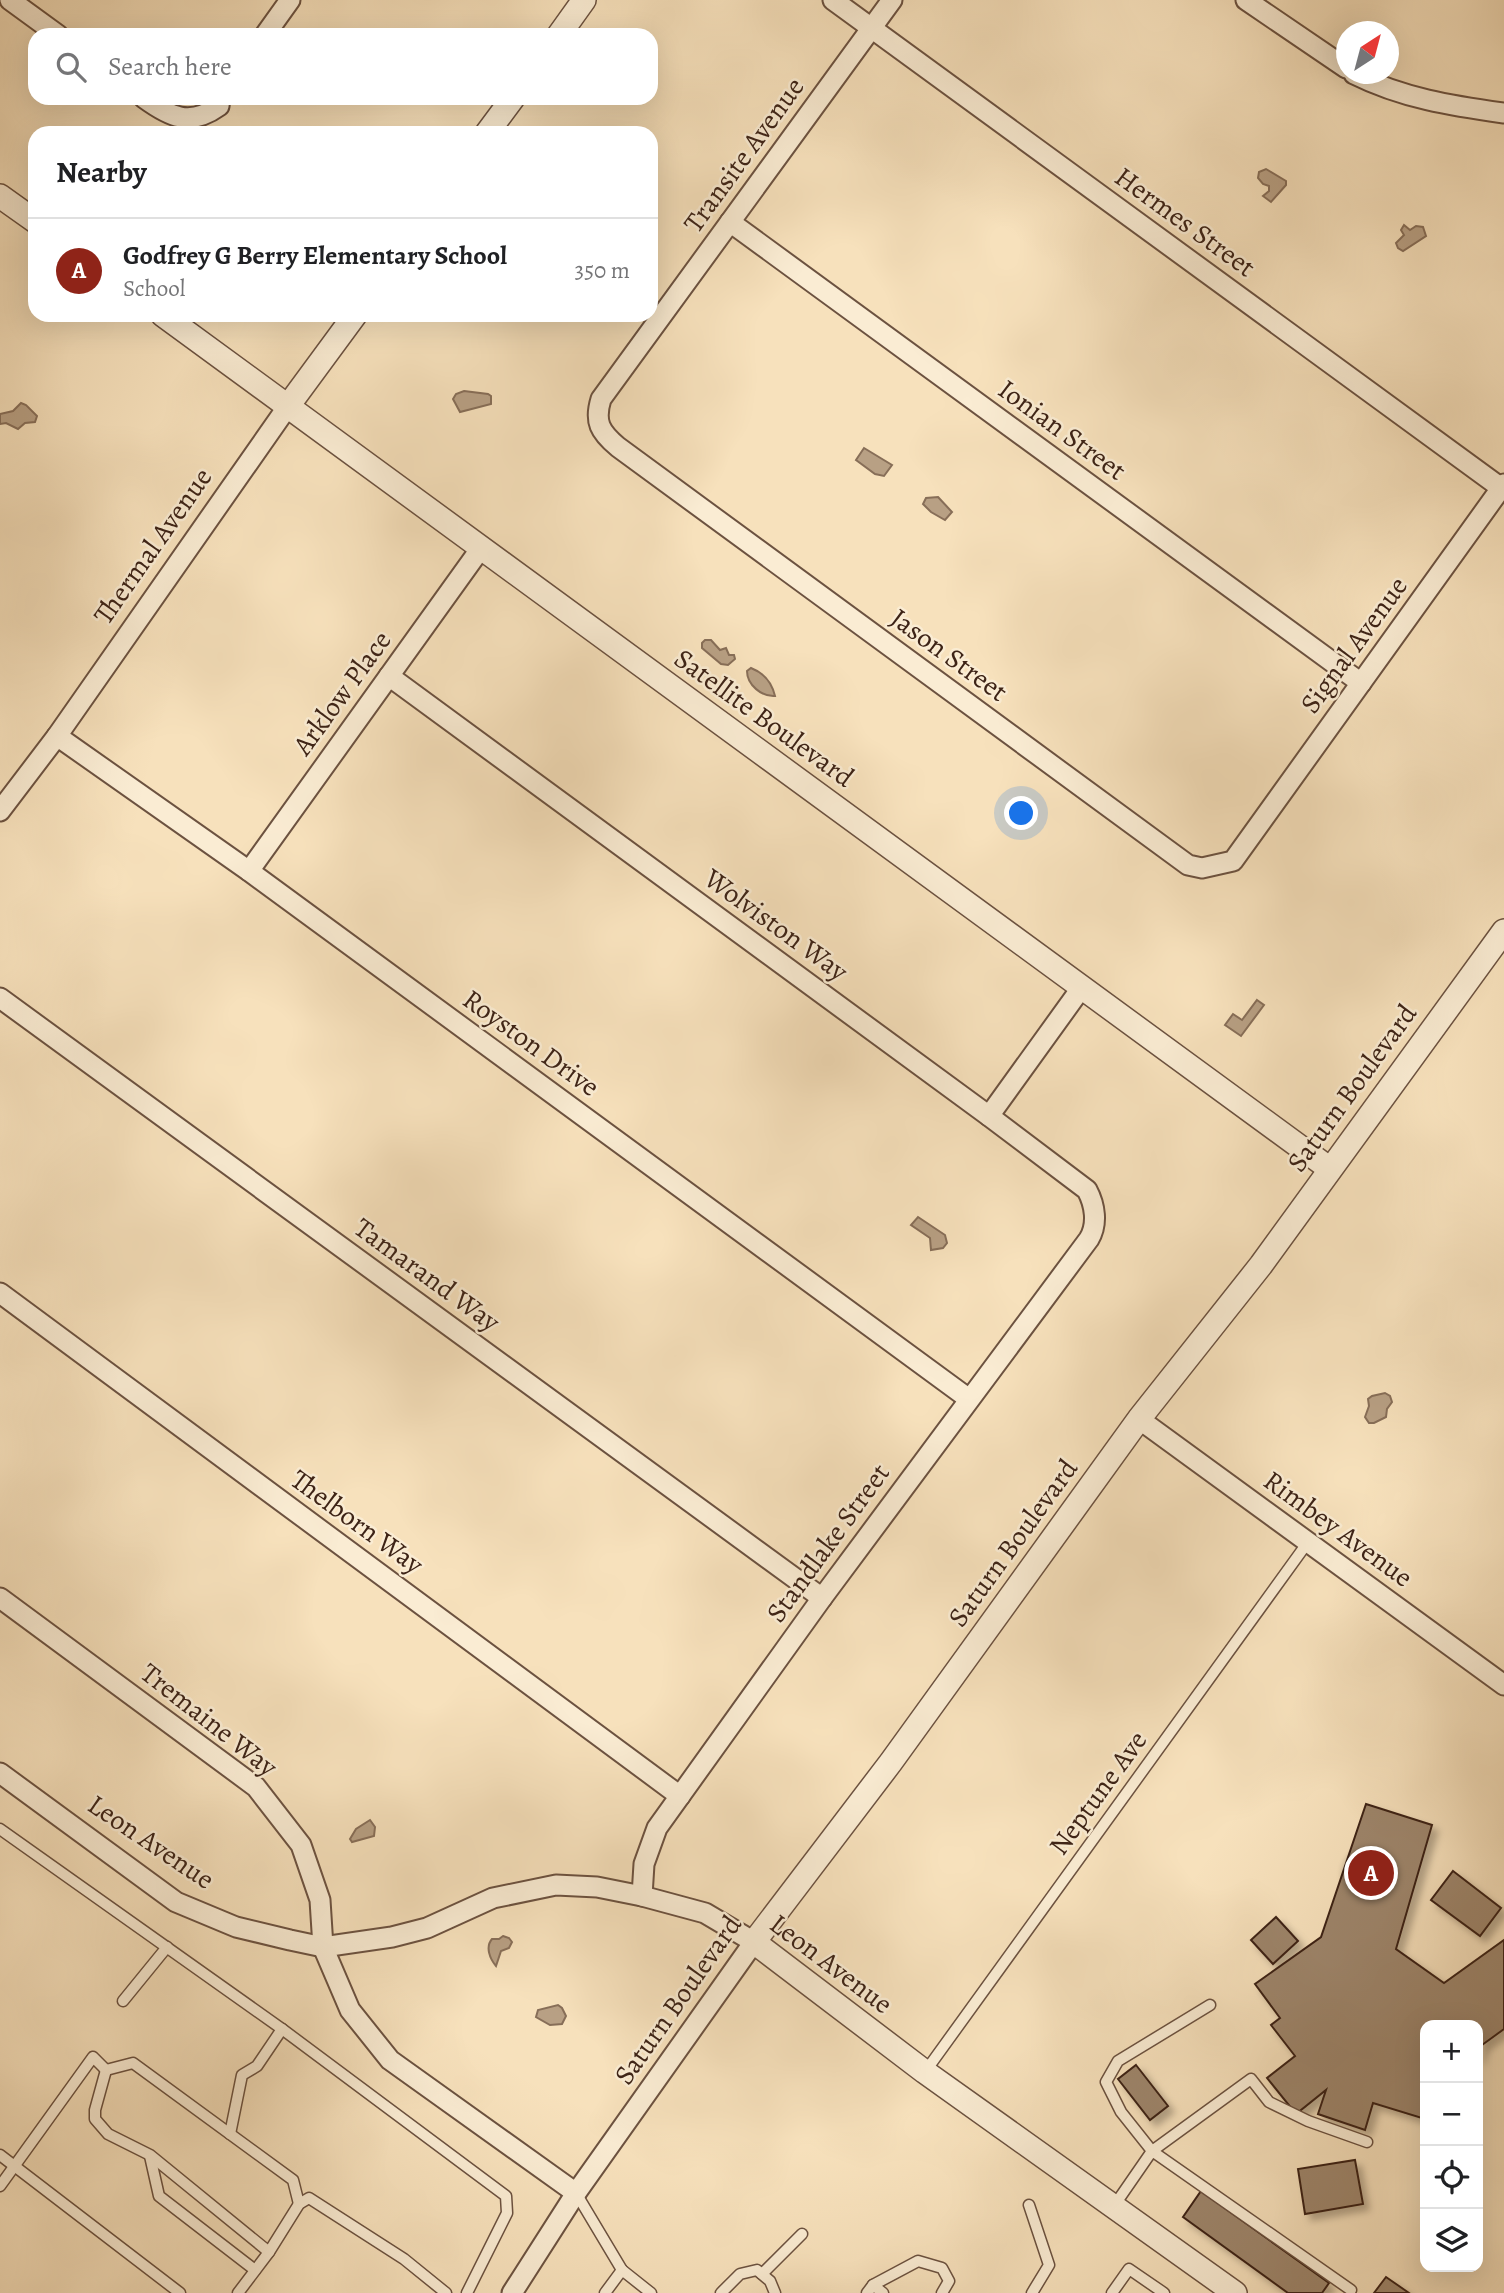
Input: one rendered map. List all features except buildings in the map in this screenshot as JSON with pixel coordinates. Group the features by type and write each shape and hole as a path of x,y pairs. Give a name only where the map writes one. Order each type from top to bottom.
{"street":[{"path":"10,0 48,28"},
{"path":"270,28 290,0"},
{"path":"564,28 584,0"},
{"name":"Hermes Street","path":"833,0 1503,487"},
{"name":"Transite Avenue","path":"658,321 892,0"},
{"path":"1246,0 1336,61"},
{"path":"1376,84 1441,104 1504,113 1504,107"},
{"path":"154,105 166,114 179,118 206,115 219,105"},
{"path":"492,126 508,105"},
{"path":"0,195 28,216"},
{"name":"Ionian Street","path":"730,222 1362,683"},
{"name":"Satellite Boulevard","path":"173,322 1330,1169"},
{"name":"Thermal Avenue","path":"0,811 57,736 350,322"},
{"name":"Transite Avenue","path":"618,447 605,435 596,415 601,399 657,322"},
{"name":"Jason Street","path":"618,447 1188,865 1202,868 1233,861 1248,839"},
{"name":"Signal Avenue","path":"1248,839 1503,487"},
{"name":"Arklow Place","path":"249,870 481,548"},
{"name":"Wolviston Way","path":"389,676 1087,1190 1093,1201 1095,1229 1089,1239"},
{"name":"Royston Drive","path":"57,736 249,870 969,1399"},
{"name":"Saturn Boulevard","path":"512,2293 576,2193 754,1942 891,1762 1139,1419 1261,1265 1504,931"},
{"path":"989,1116 1082,987"},
{"name":"Tamarand Way","path":"0,998 822,1598"},
{"name":"Standlake Street","path":"642,1896 645,1864 657,1828 822,1598 1089,1239"},
{"name":"Thelborn Way","path":"0,1293 680,1796"},
{"name":"Rimbey Avenue","path":"1139,1419 1504,1685"},
{"name":"Tremaine Way","path":"0,1598 256,1787 301,1845 320,1900 323,1947 350,2010 390,2060 576,2193"},
{"name":"Leon Avenue","path":"0,1773 176,1902 236,1927 323,1947 427,1928 493,1898 556,1885 597,1887 705,1913 754,1942 925,2072 1235,2293"}],"lane":[{"name":"Neptune Ave","path":"925,2072 1308,1542"},
{"path":"0,1829 282,2029 506,2196 507,2213 467,2293"},
{"path":"123,2001 167,1947"},
{"path":"1210,2004 1118,2061 1106,2082 1121,2112 1152,2151 1351,2290"},
{"path":"230,2134 242,2075 257,2066 282,2029"},
{"path":"0,2186 93,2057 106,2070"},
{"path":"106,2070 133,2063 293,2180 299,2204"},
{"path":"106,2070 95,2109 96,2119 108,2134 150,2155 269,2252"},
{"path":"1115,2206 1152,2151 1251,2079 1269,2102 1308,2121 1367,2142"},
{"path":"0,2155 180,2293"},
{"path":"150,2155 159,2196 256,2270"},
{"path":"576,2193 622,2270 651,2293"},
{"path":"238,2293 269,2252 299,2204 309,2198 404,2259 446,2293"},
{"path":"1029,2205 1049,2265 1032,2293"},
{"path":"762,2274 802,2234"},
{"path":"870,2289 918,2261 942,2268 949,2281 942,2293"},
{"path":"1112,2293 1129,2269 1164,2293"},
{"path":"605,2293 622,2270"},
{"path":"721,2293 740,2274 757,2270 770,2281 775,2293"},
{"path":"870,2289 883,2293"}],"shaded area":[{"path":"1266,169 1286,181 1286,185 1271,202 1263,196 1269,191 1269,186 1258,178 1259,172"},
{"path":"1404,225 1410,230 1416,226 1423,227 1426,236 1403,251 1396,243 1404,235 1401,230"},
{"path":"464,391 488,394 491,396 491,404 460,412 453,399 456,394"},
{"path":"21,403 37,416 35,422 25,423 18,429 6,423 0,424 0,414 13,411"},
{"path":"864,448 892,465 884,476 875,474 856,460"},
{"path":"938,497 952,512 945,520 923,504 926,498"},
{"path":"705,640 711,640 720,650 726,648 729,655 734,655 735,659 728,665 721,664 702,648"},
{"path":"751,668 767,679 775,696 765,694 752,685 747,671"},
{"path":"1257,1000 1264,1005 1241,1036 1225,1025 1233,1014 1242,1020"},
{"path":"918,1217 945,1235 947,1243 943,1248 931,1250 930,1238 911,1225"},
{"path":"1385,1393 1390,1396 1392,1402 1386,1417 1369,1423 1365,1417 1369,1406 1368,1399"},
{"path":"370,1820 375,1827 374,1836 352,1842 350,1839 356,1829"},
{"path":"503,1936 512,1942 509,1948 501,1951 496,1966 490,1956 489,1946 492,1939"},
{"path":"558,2005 566,2016 562,2024 550,2025 536,2017 538,2010"}],"place":[{"name":"Godfrey G Berry Elementary School","path":"1371,1873"}]}
